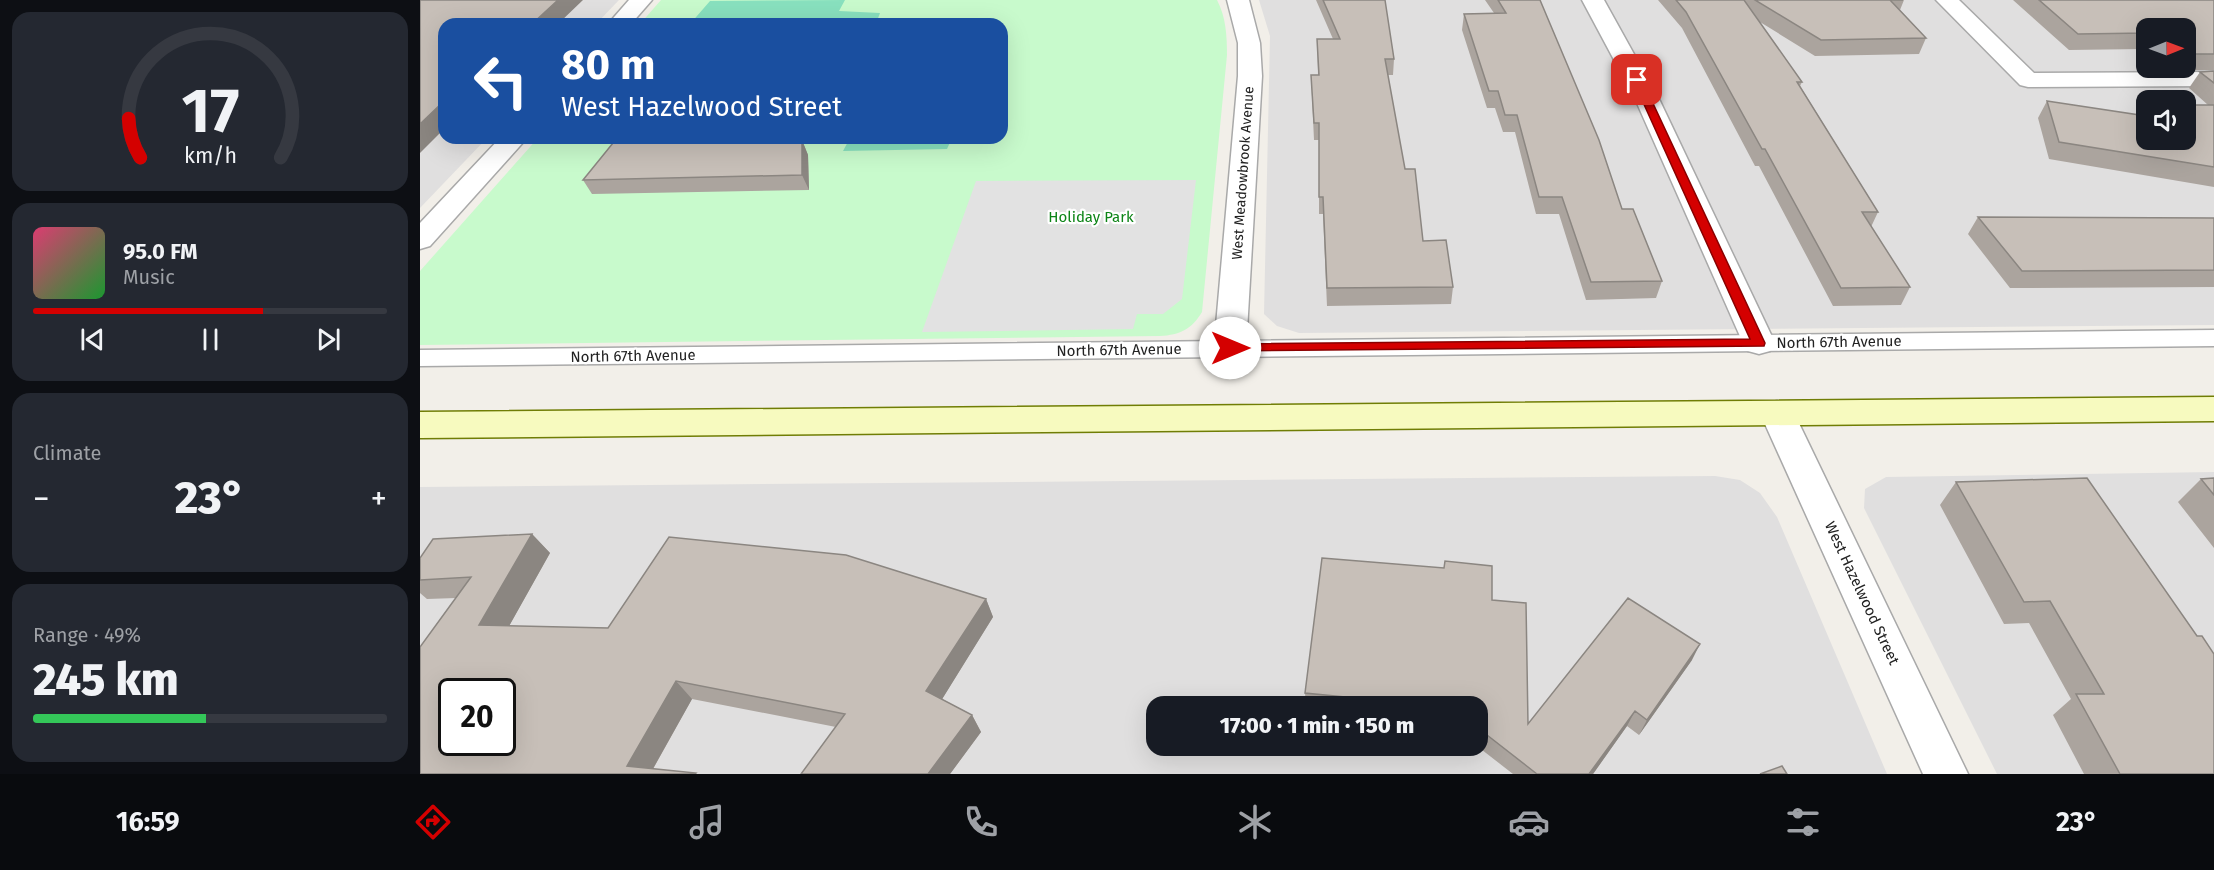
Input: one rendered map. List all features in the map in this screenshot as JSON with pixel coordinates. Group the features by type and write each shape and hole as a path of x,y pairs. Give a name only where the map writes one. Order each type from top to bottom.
{"main road":[{"path":"420,425 2214,410"}],"street":[{"path":"624,18 641,0"},
{"name":"West Meadowbrook Avenue","path":"1230,348 1250,76 1249,43 1238,0"},
{"path":"1593,0 1648,100 1759,343"},
{"path":"1947,0 2028,80 2214,79"},
{"path":"420,240 508,144"},
{"name":"West Hazelwood Street","path":"1777,413 1946,774"}],"lane":[{"name":"North 67th Avenue","path":"420,358 2214,338"}],"shaded area":[{"path":"420,0 619,0 602,18 438,18 438,144 481,144 420,208"},
{"path":"1259,0 2214,0 2214,325 1299,333 1277,326 1264,314 1270,36"},
{"path":"1196,180 1182,299 1163,314 1137,314 1133,329 922,332 976,181"},
{"path":"2214,472 2214,774 1997,774 1864,508 1865,489 1886,477"},
{"path":"1715,476 1740,480 1760,493 1777,517 1887,774 420,774 420,487"}],"green space":[{"name":"Holiday Park","path":"661,0 1217,0 1225,27 1227,55 1202,312 1185,330 1160,336 420,345 420,271 533,144 1008,144 1008,18 645,18"},
{"path":"845,0 839,11 880,13 878,18 695,18 710,1"},
{"path":"847,144 949,144 947,149 843,151"}],"building":[{"path":"420,0 558,0 538,18 438,18 438,107 420,124"},
{"path":"1323,0 1385,0 1394,59 1385,59 1405,169 1415,169 1423,241 1446,240 1453,287 1327,288 1323,197 1319,197 1319,123 1314,123 1311,75 1319,75 1317,39 1340,39"},
{"path":"1498,0 1540,0 1599,140 1622,209 1633,209 1662,281 1591,282 1562,197 1539,197 1517,115 1505,115 1498,91 1489,91 1464,14 1506,13"},
{"path":"1676,0 1744,0 1802,82 1797,82 1878,212 1862,212 1910,287 1841,288 1765,149 1762,149 1686,12"},
{"path":"1755,0 1890,0 1926,38 1821,40"},
{"path":"2039,0 2214,0 2214,54 2196,54 2196,18 2136,18 2136,33 2078,34"},
{"path":"2214,71 2214,83 2200,72"},
{"path":"2047,101 2136,114 2136,150 2196,150 2196,105 2214,105 2214,167 2059,142"},
{"path":"612,144 802,144 802,175 583,180"},
{"path":"1978,217 2214,218 2214,270 2022,271"},
{"path":"2087,478 2197,636 2202,636 2214,654 2214,774 2120,774 2076,694 2104,694 2050,601 2024,602 1956,482"},
{"path":"2214,478 2214,495 2201,479"},
{"path":"532,534 479,625 608,628 669,537 846,555 986,599 926,691 972,715 928,774 801,774 845,714 676,681 627,766 695,774 420,774 420,647 471,577 420,580 420,558 433,539"},
{"path":"1322,558 1444,568 1445,561 1492,566 1492,600 1526,603 1528,724 1628,598 1700,644 1647,720 1635,711 1589,774 1537,774 1488,736 1488,696 1335,696 1305,693"},
{"path":"1782,766 1787,774 1760,774"}],"route":[{"path":"1230,348 1759,343 1637,80"}]}
